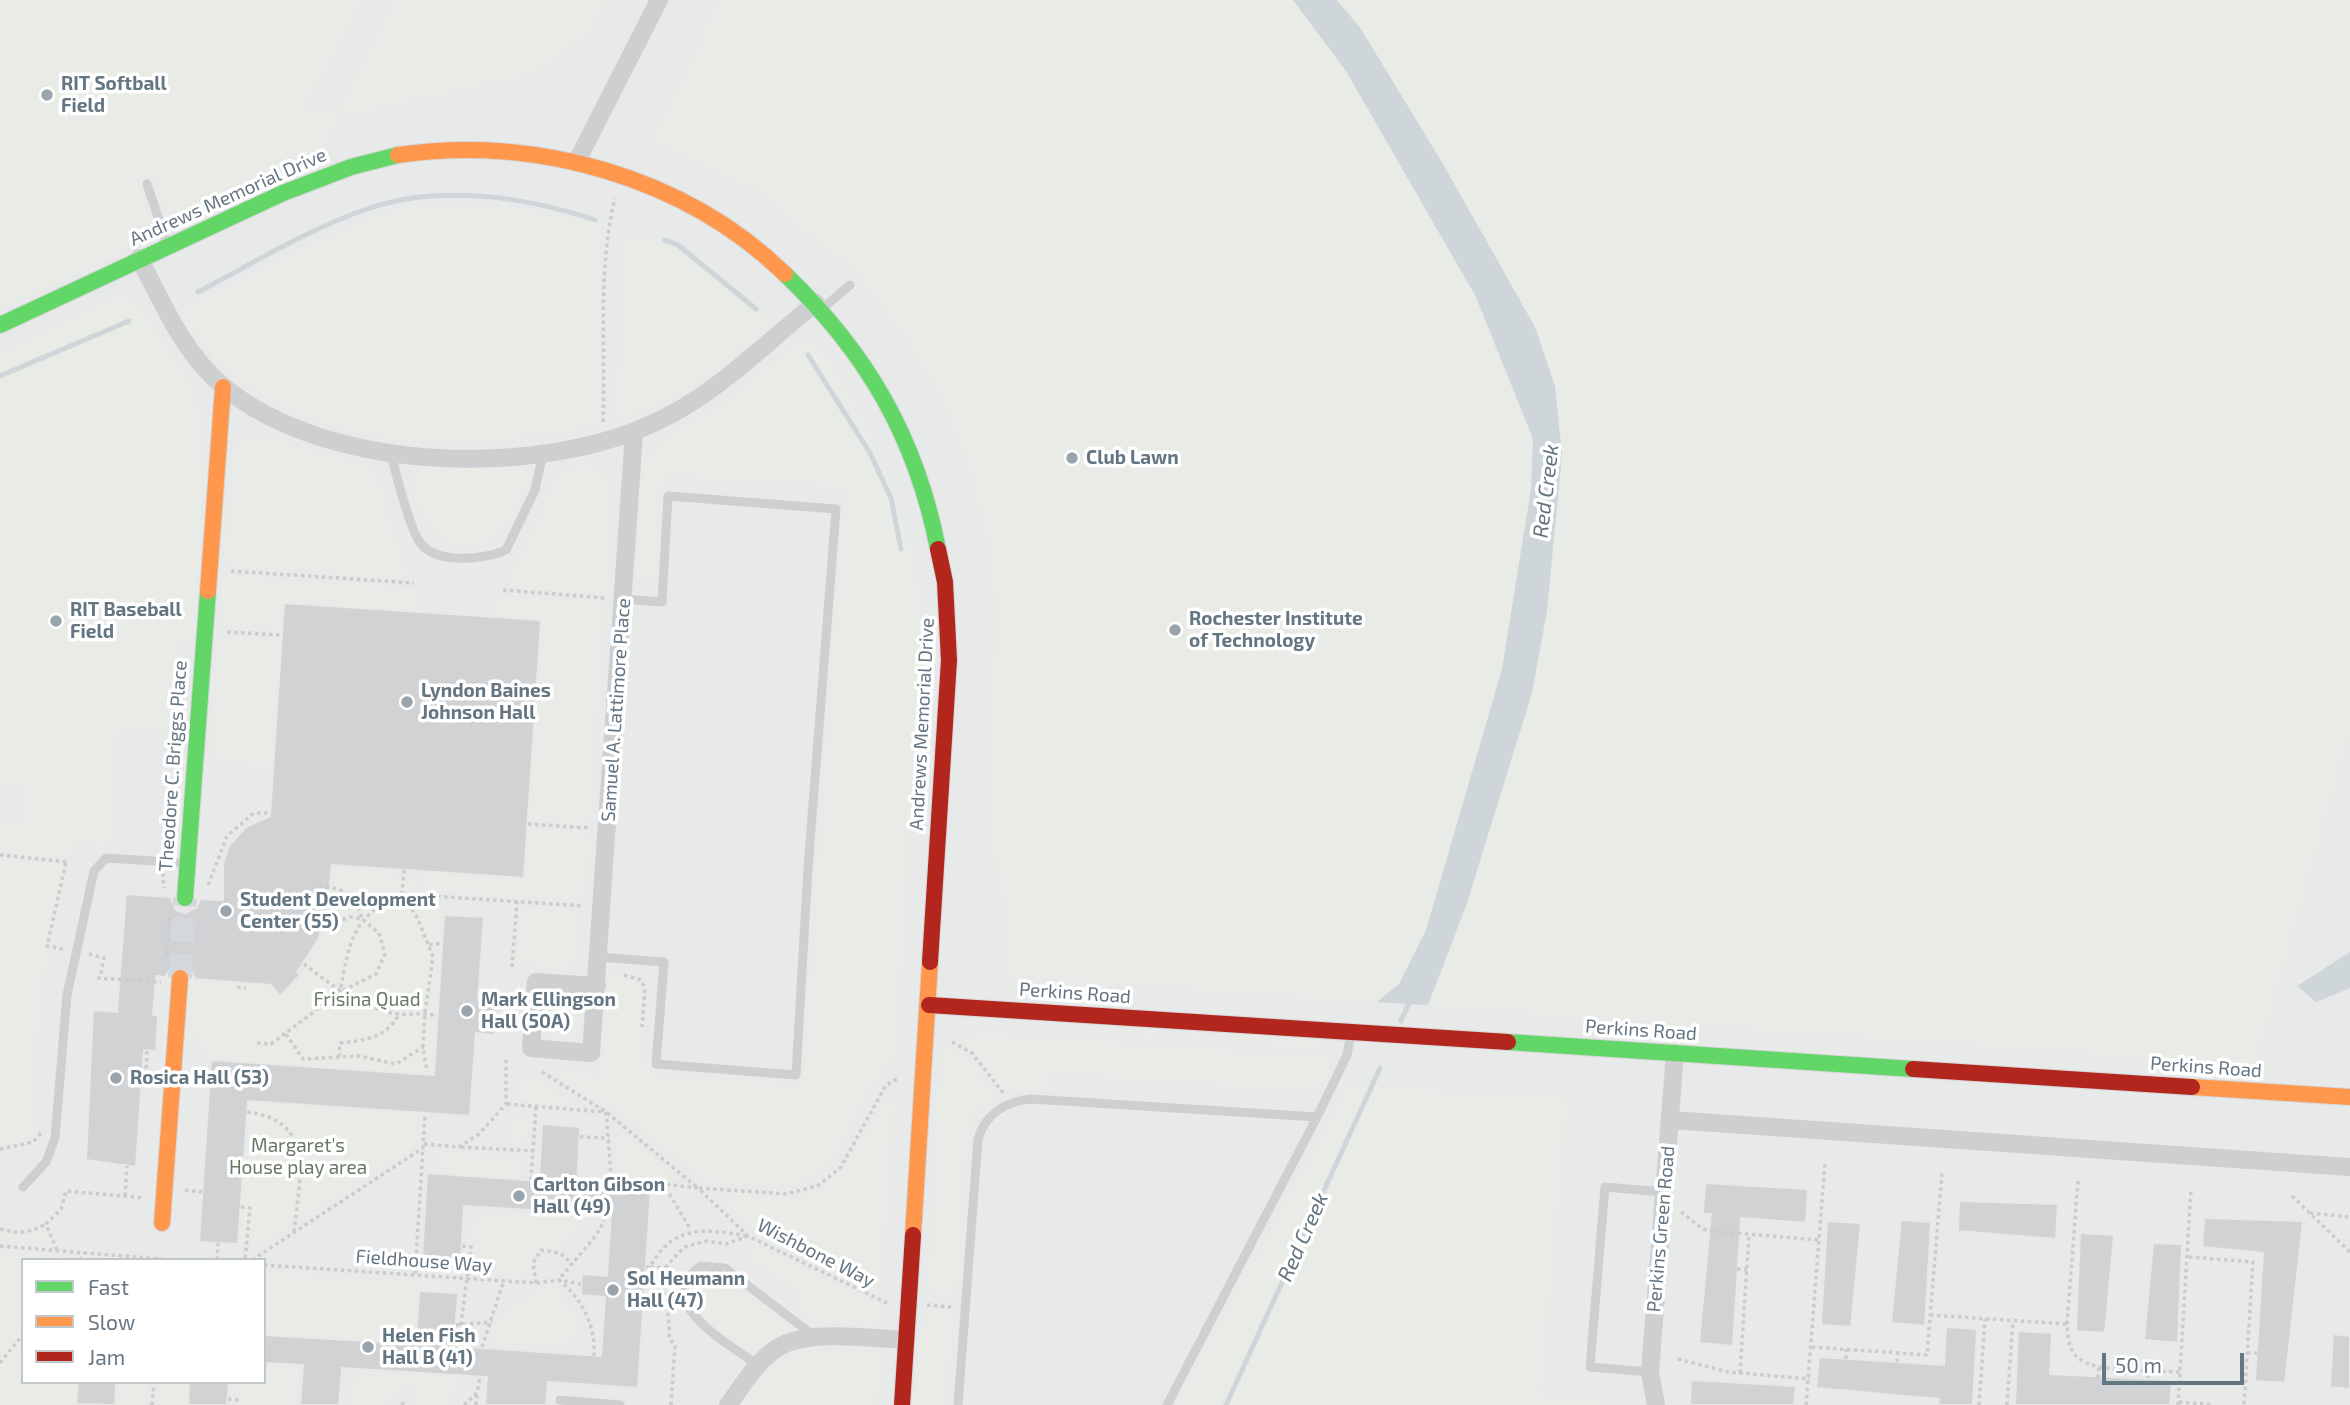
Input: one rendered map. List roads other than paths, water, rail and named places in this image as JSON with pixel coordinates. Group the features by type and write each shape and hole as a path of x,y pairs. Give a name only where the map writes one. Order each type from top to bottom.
{"street":[{"path":"577,161 659,0"},
{"name":"Andrews Memorial Drive","path":"0,325 139,258 315,179 397,155 437,150 488,149 577,161 657,190 712,218 759,249 819,306 865,364 898,421 928,493 944,567 949,660 902,1405"},
{"path":"139,258 185,343 223,387 271,420 327,439 391,452 473,458 543,453 634,433 692,403 819,306"},
{"name":"Theodore C. Briggs Place","path":"178,900 187,863 223,387"},
{"name":"Samuel A. Lattimore Place","path":"597,986 536,982 531,1048 591,1053 597,986 599,957 615,599 634,433"},
{"path":"162,1223 172,980"},
{"name":"Perkins Road","path":"929,1005 2350,1097"},
{"name":"Perkins Green Road","path":"1656,1405 1650,1372 1675,1053"},
{"path":"1671,1120 2350,1167"},
{"path":"728,1405 758,1365 778,1348 794,1340 816,1337 906,1340"}],"lane":[{"path":"147,184 168,246"},
{"path":"819,306 850,285"},
{"path":"391,452 419,542 436,555 488,558 506,550 536,490 543,453"},
{"path":"599,957 664,962 656,1064 796,1075 807,868 836,509 668,496 662,602 615,599"},
{"path":"23,1187 46,1162 55,1138 65,1005 94,871 106,858 187,863"},
{"path":"1167,1405 1338,1077 1352,1032"},
{"path":"958,1405 978,1139 985,1122 1010,1103 1045,1100 1317,1117"},
{"path":"1650,1372 1590,1367 1605,1187 1663,1195"},
{"path":"758,1365 689,1311 685,1303 687,1284 701,1266 725,1268 816,1337"},
{"path":"560,1400 620,1405"}],"water":[{"path":"1293,0 1337,0 1361,29 1443,164 1535,327 1555,386 1562,454 1547,611 1532,693 1466,906 1428,1005 1377,1002 1399,984 1426,930 1502,669 1531,489 1533,439 1476,297 1346,71"},
{"path":"2350,952 2350,988 2316,1002 2297,986"}],"waterway":[{"path":"198,292 326,225 397,201 454,195 483,196 541,205 595,220"},
{"path":"665,240 678,245 756,309"},
{"path":"0,376 129,321"},
{"path":"808,355 870,453 891,498 901,549"},
{"name":"Red Creek","path":"1401,1021 1411,998"},
{"name":"Red Creek","path":"1226,1405 1380,1068"}],"tunnel":[{"path":"180,978 185,898"}],"place":[{"name":"RIT Softball Field","path":"47,95"},
{"name":"Club Lawn","path":"1072,458"},
{"name":"RIT Baseball Field","path":"56,621"},
{"name":"Rochester Institute of Technology","path":"1175,630"},
{"name":"Lyndon Baines Johnson Hall","path":"407,702"},
{"name":"Student Development Center (55)","path":"226,911"},
{"name":"Mark Ellingson Hall (50A)","path":"467,1011"},
{"name":"Rosica Hall (53)","path":"116,1078"},
{"name":"Carlton Gibson Hall (49)","path":"519,1196"},
{"name":"Sol Heumann Hall (47)","path":"613,1290"},
{"name":"Helen Fish Hall B (41)","path":"368,1347"}],"park label":[{"name":"Frisina Quad","path":"367,1000"},
{"name":"Margaret's House play area","path":"298,1157"}]}
